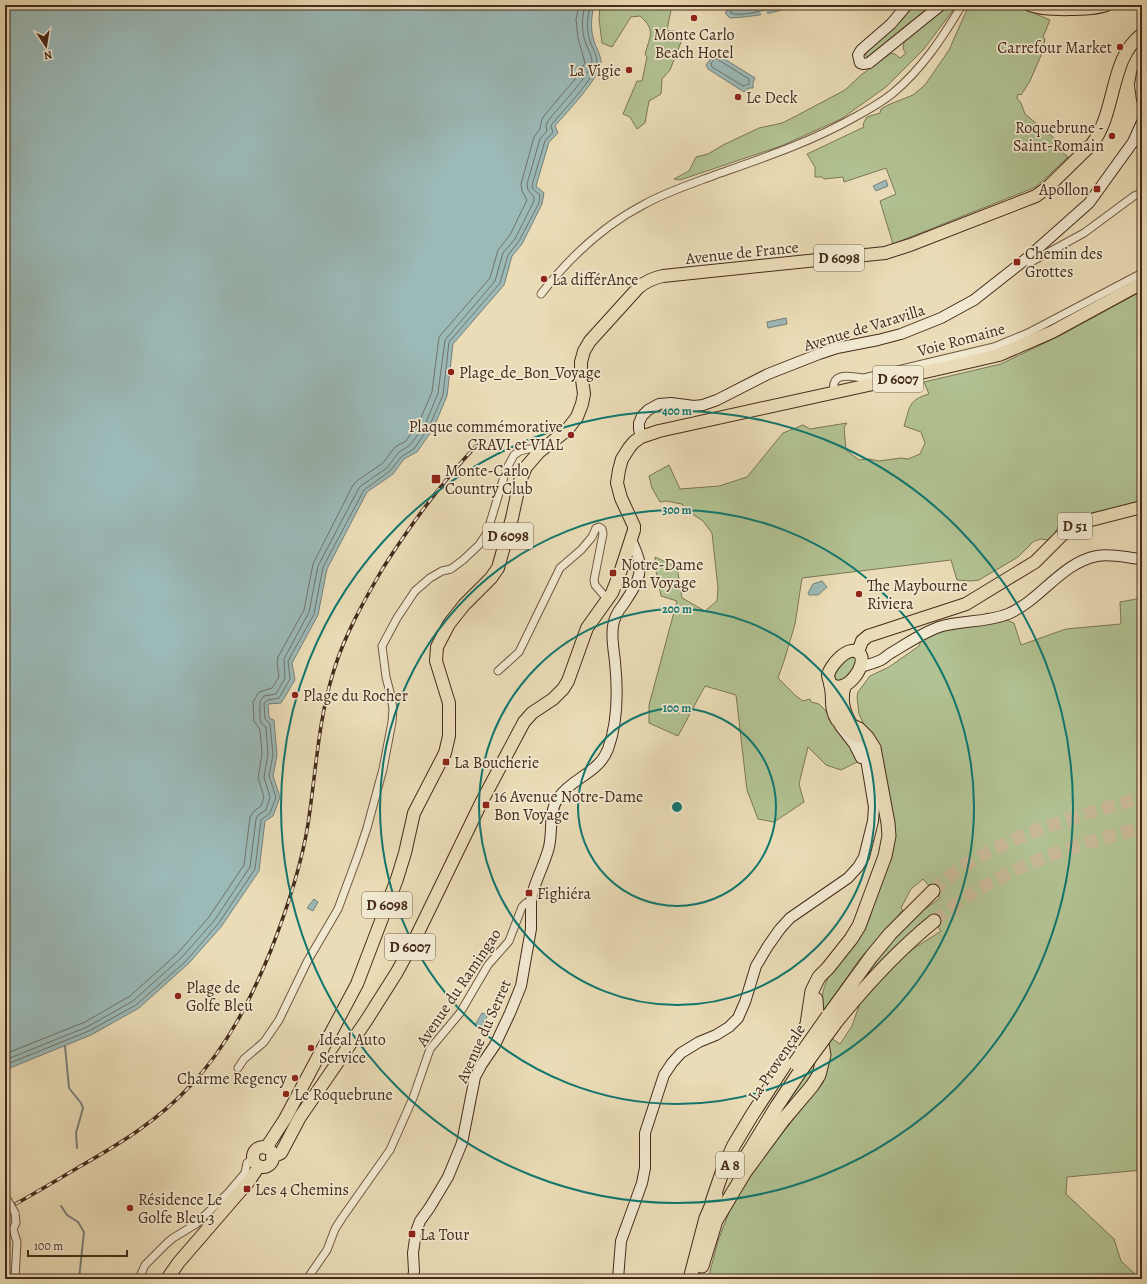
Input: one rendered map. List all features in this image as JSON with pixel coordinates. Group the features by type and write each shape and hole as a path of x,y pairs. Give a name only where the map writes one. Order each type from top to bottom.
{"highway":[{"path":"712,1202 724,1167 734,1145 801,1040 807,1024 812,991 819,977 851,939 858,926 885,856 889,836 888,823 874,748 870,740 859,729 856,731"},
{"name":"La Provençale","path":"690,1279 701,1236 712,1202 738,1152 832,1019 871,957 890,934 933,891"},
{"name":"La Provençale","path":"832,1019 912,939 934,921"},
{"path":"714,1224 745,1172 819,1075 824,1055 817,1015 816,999 818,989 828,968"},
{"name":"La Provençale","path":"699,1279 714,1224 741,1164 798,1067"}],"main road":[{"path":"1030,5 1040,8 1088,8 1106,5"},
{"name":"Avenue de France","path":"539,452 567,430 577,417 584,394 581,362 584,351 590,341 645,282 652,278 663,276 885,253 910,245 1036,196 1048,188 1098,136 1104,122 1123,57 1132,41 1142,34"},
{"name":"D 6007","path":"269,1153 280,1153 307,1106 366,1021 397,972 415,939 474,817 524,722 532,713 553,699 568,681 587,628 612,593 628,546 631,519 621,498 617,483 622,459 629,448 641,437 659,431 999,355 1052,332 1142,283"},
{"name":"D 6098","path":"269,1153 285,1119 344,1010 362,972 405,853 414,813 445,753 448,743 449,703 436,661 437,647 449,624 464,605 491,578 498,568 511,525 520,481 526,467 539,452"},
{"name":"D 51","path":"857,657 857,639 875,631 883,631 966,604 1035,562 1064,533 1078,524 1142,507"},
{"path":"830,683 837,687 845,685 850,681 857,657 843,654 830,670 828,675 832,708 838,721 849,731 856,731"},
{"path":"845,685 842,696 843,704 848,720 856,731"},
{"path":"167,1279 179,1262 243,1188 256,1163 254,1152 262,1147 269,1153 271,1162 263,1167 256,1163"}],"street":[{"path":"907,5 890,24 860,50 858,54 860,62 863,64 869,63 941,5"},
{"path":"541,294 572,258 608,227 643,205 692,183 830,131 873,107 911,76 938,42 962,5"},
{"path":"1142,73 1140,85 1142,100"},
{"name":"Avenue de Varavilla","path":"641,437 639,423 642,416 648,410 659,404 671,403 694,406 703,405 732,393 768,374 818,354 837,348 886,338 922,326 941,318 974,300 1026,259 1089,203 1132,142 1142,122"},
{"path":"1026,259 1028,262 1031,262 1084,233 1134,196 1142,193"},
{"name":"Voie Romaine","path":"834,393 834,385 837,380 845,375 864,378 994,347 1035,330 1142,273"},
{"path":"238,1068 244,1059 264,1042 279,1020 307,962 338,909 365,834 383,769 392,722 393,709 386,677 382,646 396,618 415,591 430,578 442,571 451,569 479,545 487,533 506,470 514,455 520,451 533,448 539,452"},
{"path":"498,671 519,652 560,568 582,550 592,537 596,528 599,527 602,529 603,534 594,580 595,585 608,600"},
{"name":"Avenue du Serret","path":"413,1279 413,1253 416,1232 420,1220 430,1207 448,1177 462,1143 476,1077 482,1064 495,1045 510,1014 521,986 531,929 530,902 535,883 545,861 550,845 552,814 555,804 569,785 592,770 600,763 608,751 617,715 616,664 613,627 616,615 638,581 640,569 639,560 628,546"},
{"path":"857,657 880,660 923,634 941,627 1009,614 1037,595 1062,573 1079,562 1097,555 1108,555 1142,560"},
{"path":"838,721 842,730 854,744 867,772"},
{"path":"618,1279 621,1241 642,1183 645,1168 645,1133 664,1075 672,1063 681,1054 699,1042 716,1035 729,1027 738,1018 745,1002 756,966 780,930 790,918 848,878 862,862 867,851 874,814 873,797 867,772 866,759 856,731"},
{"name":"Avenue du Ramingao","path":"307,1279 327,1250 335,1229 342,1218 390,1150 413,1098 430,1049 460,1013 488,965 509,941 522,907 526,903 530,902"},
{"path":"138,1279 145,1265 166,1244 196,1224 228,1193 245,1173 248,1163 256,1163"},
{"path":"6,1198 15,1213 16,1223 9,1229 17,1242 15,1279"}],"green space":[{"path":"600,5 672,5 667,30 679,32 683,37 670,70 662,79 661,94 649,101 645,123 637,129 630,117 623,114 637,81 642,81 647,57 645,54 650,38 650,29 640,16 631,17 612,47 602,43 599,19"},
{"path":"915,5 931,5 867,57 865,55 869,50 901,21"},
{"path":"950,5 957,5 923,50 886,87 841,119 781,146 680,180 674,179 689,171 696,157 708,154 723,145 759,128 782,123 845,90 861,75 891,53 900,58 906,53 903,49 904,42"},
{"path":"969,5 1021,5 1050,20 1043,37 1045,39 1042,53 1030,81 1021,95 1018,94 1017,98 1021,103 1025,114 1066,148 1062,152 1068,157 1036,187 893,244 880,201 896,194 886,168 844,182 843,177 824,179 822,177 815,177 815,167 807,154 864,127 863,124 867,117 880,113 881,109 888,105 913,95 925,85 949,50"},
{"path":"1138,293 1142,299 1142,499 1133,503 1080,516 1058,527 1054,535 1049,540 1041,539 1034,541 1018,557 979,580 957,580 951,560 802,578 795,624 778,678 803,701 810,699 811,702 819,704 825,710 859,761 841,770 826,765 808,747 799,784 804,802 774,822 758,819 747,790 736,695 705,686 678,736 649,723 649,705 677,601 661,596 655,557 677,567 682,598 705,611 717,601 718,588 712,533 703,521 688,511 682,504 666,501 660,502 652,488 649,476 669,465 680,489 719,486 747,477 783,433 803,425 810,429 847,423 844,427 846,450 859,460 869,459 879,461 901,458 908,459 920,454 925,443 921,432 904,426 909,409 913,402 922,396 929,394 924,382 1001,364 1061,335"},
{"path":"1142,598 1142,1170 1067,1177 1066,1194 1114,1239 1121,1261 1136,1275 1137,1279 708,1279 718,1241 737,1191 823,1083 828,1065 827,1045 831,1038 840,1044 852,1026 860,1003 891,967 913,949 941,931 930,916 902,940 844,1004 882,951 913,918 940,898 923,879 911,889 901,908 903,910 859,960 823,1012 822,995 826,982 863,932 869,920 888,861 866,729 859,714 857,697 858,692 870,676 889,667 919,646 921,640 988,613 1014,623 1021,645 1066,629 1121,624 1120,602"},
{"path":"854,656 856,659 856,664 844,679 836,681 834,674 846,657"},
{"path":"821,1053 819,1069 773,1123 789,1096"}],"water":[{"path":"5,5 594,5 592,20 593,39 600,55 601,62 595,77 589,86 555,126 558,133 549,142 536,186 544,193 542,204 522,244 512,256 504,285 453,344 447,396 433,429 417,452 404,459 393,474 367,492 327,569 318,615 292,663 295,680 281,703 268,704 269,718 274,720 277,755 273,776 280,797 273,816 265,821 259,871 221,927 189,963 139,1008 91,1035 5,1070"},
{"path":"705,5 724,5 707,8"},
{"path":"724,5 797,5 764,14 730,18 725,13 727,12"},
{"path":"715,53 755,78 753,88 749,88 744,92 708,69 706,65"},
{"path":"886,180 888,186 876,191 873,186"},
{"path":"786,318 787,324 768,328 767,322"},
{"path":"822,581 827,587 818,595 809,595 808,593 813,584"},
{"path":"314,899 318,902 313,911 307,908"},
{"path":"482,1013 488,1015 480,1029 475,1025"}],"pier":[{"path":"756,5 763,5 768,15 762,16"}],"waterway":[{"path":"65,1046 69,1088 81,1103 83,1108 76,1133 77,1148"},
{"path":"61,1206 67,1215 78,1222 84,1232 79,1279"}],"tunnel":[{"path":"933,891 954,873 975,859 998,847 1069,819 1142,797"},
{"path":"934,921 983,886 1027,865 1073,847 1142,828"}],"railway":[{"path":"5,1210 110,1149 153,1120 179,1097 205,1069 217,1054 238,1021 277,935 302,856 308,824 324,708 338,657 362,605 383,568 439,489 477,445"}],"place":[{"name":"Monte Carlo Beach Hotel","path":"694,18"},
{"name":"Carrefour Market","path":"1120,47"},
{"name":"La Vigie","path":"629,70"},
{"name":"Le Deck","path":"738,97"},
{"name":"Roquebrune - Saint-Romain","path":"1112,136"},
{"name":"Apollon","path":"1097,189"},
{"name":"Chemin des Grottes","path":"1017,262"},
{"name":"La différAnce","path":"544,279"},
{"name":"Plage_de_Bon_Voyage","path":"451,372"},
{"name":"Plaque commémorative CRAVI et VIAL","path":"571,435"},
{"name":"Monte-Carlo Country Club","path":"436,479"},
{"name":"Notre-Dame Bon Voyage","path":"613,573"},
{"name":"The Maybourne Riviera","path":"859,594"},
{"name":"Plage du Rocher","path":"295,695"},
{"name":"La Boucherie","path":"446,762"},
{"name":"16 Avenue Notre-Dame Bon Voyage","path":"486,805"},
{"name":"Fighiéra","path":"529,893"},
{"name":"Plage de Golfe Bleu","path":"178,996"},
{"name":"Ideal Auto Service","path":"311,1048"},
{"name":"Charme Regency","path":"295,1078"},
{"name":"Le Roquebrune","path":"286,1094"},
{"name":"Les 4 Chemins","path":"247,1189"},
{"name":"Résidence Le Golfe Bleu 3","path":"130,1208"},
{"name":"La Tour","path":"412,1234"}]}
